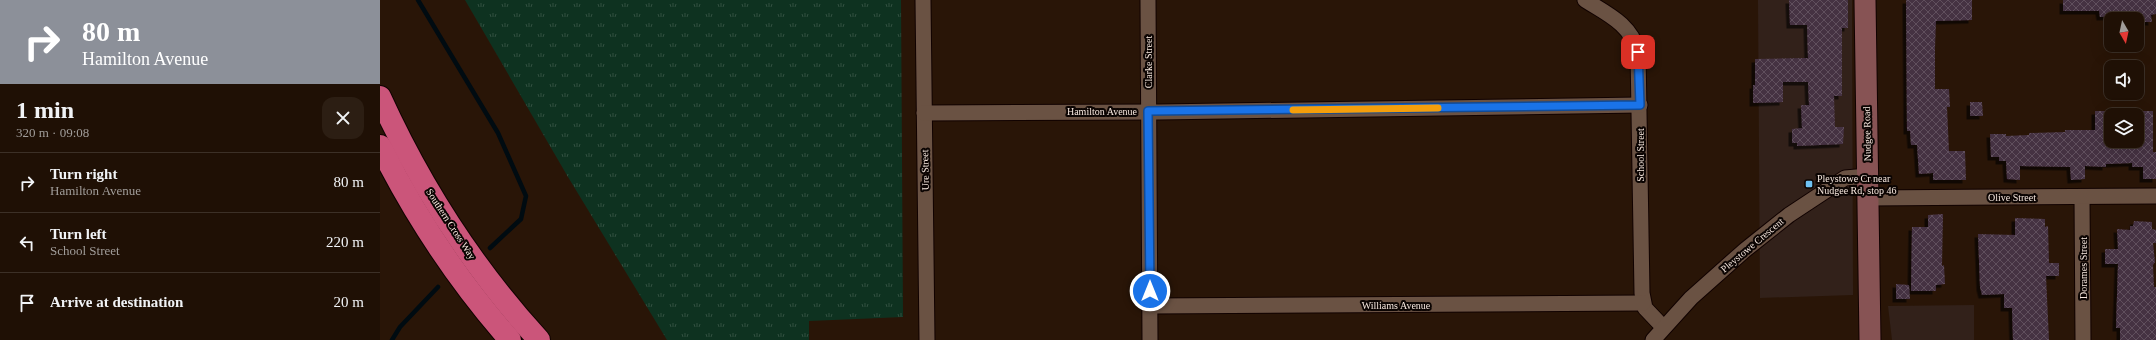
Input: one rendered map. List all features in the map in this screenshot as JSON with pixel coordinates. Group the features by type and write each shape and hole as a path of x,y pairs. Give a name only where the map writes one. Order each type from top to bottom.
{"highway":[{"name":"Southern Cross Way","path":"380,97 418,171 450,224 501,296 538,340"},
{"path":"380,146 432,236 482,307 510,340"}],"main road":[{"name":"Nudgee Road","path":"1865,0 1870,340"}],"street":[{"name":"Ure Street","path":"923,0 927,340"},
{"name":"Clarke Street","path":"1148,0 1150,340"},
{"name":"School Street","path":"1585,0 1623,24 1636,43 1639,62 1643,302"},
{"name":"Hamilton Avenue","path":"924,113 1640,105"},
{"name":"Pleystowe Crescent","path":"1653,340 1690,298 1745,250 1789,215 1845,178 1868,176"},
{"name":"Olive Street","path":"1868,198 2156,196"},
{"name":"Dorames Street","path":"2082,197 2084,340"},
{"name":"Williams Avenue","path":"1150,306 1643,302"},
{"path":"1643,302 1650,316 1663,327"}],"shaded area":[{"path":"1758,0 1852,0 1853,295 1760,298"},
{"path":"1974,305 1974,340 1892,340 1888,306"}],"green space":[{"path":"465,0 901,0 903,317 809,321 809,340 667,340 568,177"}],"building":[{"path":"1789,0 1848,0 1848,28 1842,28 1842,96 1834,96 1835,127 1844,127 1843,144 1797,146 1797,143 1792,143 1792,129 1802,128 1801,105 1809,105 1808,82 1783,82 1783,102 1753,103 1755,59 1808,58 1807,25 1790,25"},
{"path":"1906,0 1972,0 1972,20 1936,21 1935,48 1935,89 1949,89 1950,107 1947,107 1949,151 1965,151 1966,180 1933,180 1933,173 1919,174 1917,145 1911,145 1910,131 1907,131"},
{"path":"2063,0 2156,0 2156,14 2151,15 2152,22 2144,22 2144,12 2104,12 2104,17 2100,17 2099,11 2063,11"},
{"path":"1970,102 1982,102 1983,116 1970,116"},
{"path":"2095,111 2104,111 2104,148 2144,148 2144,111 2153,111 2153,152 2156,152 2156,179 2143,179 2143,167 2132,167 2132,163 2106,164 2106,167 2085,166 2085,179 2071,180 2070,167 2020,166 2020,180 2007,179 2006,161 1999,161 1999,157 1991,157 1990,134 2006,134 2006,136 2029,135 2029,133 2065,132 2065,130 2095,130"},
{"path":"1943,214 1942,266 1944,265 1945,284 1936,285 1936,291 1911,291 1912,227 1928,227 1928,215"},
{"path":"2015,218 2045,219 2045,227 2048,226 2049,263 2059,263 2059,276 2046,276 2049,340 2013,340 2012,308 2004,308 2004,294 1982,295 1980,287 1978,234 2015,235"},
{"path":"2134,221 2152,222 2152,229 2156,230 2156,243 2153,243 2155,262 2153,265 2154,287 2156,287 2156,340 2120,340 2120,328 2116,328 2118,264 2105,264 2105,249 2118,249 2117,229 2130,230 2130,226 2133,226"},
{"path":"1896,284 1909,285 1910,299 1896,299"}],"waterway":[{"path":"418,0 498,133 526,196 521,219 490,248"},
{"path":"392,340 400,327 438,287"}],"slow traffic":[{"path":"1293,110 1438,108"}],"place":[{"name":"Pleystowe Cr near Nudgee Rd, stop 46","path":"1809,184"}],"route":[{"path":"1150,291 1148,111 1168,112 1640,105 1638,52"}]}
